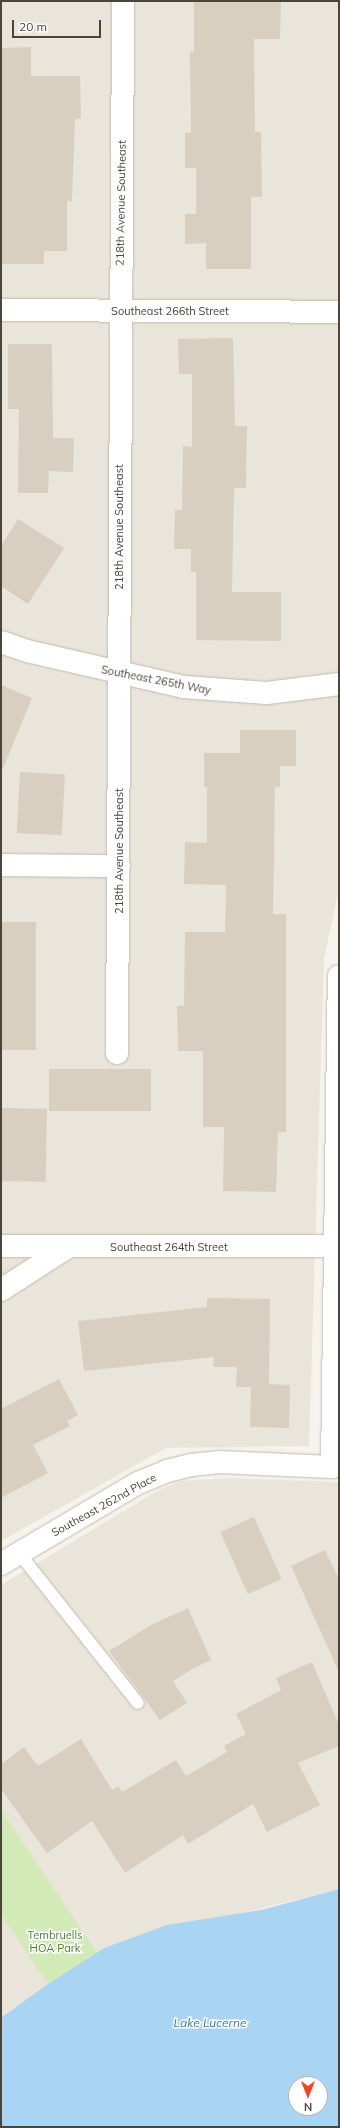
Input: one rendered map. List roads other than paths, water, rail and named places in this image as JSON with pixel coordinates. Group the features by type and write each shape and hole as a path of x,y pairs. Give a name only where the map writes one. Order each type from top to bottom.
{"street":[{"name":"218th Avenue Southeast","path":"117,1053 119,866 119,310 123,1"},
{"name":"Southeast 266th Street","path":"1,310 339,312"},
{"name":"Southeast 265th Way","path":"1,642 27,651 119,674 217,691 267,693 339,684"},
{"path":"1,865 119,866"},
{"path":"337,1471 336,1246 339,976"},
{"name":"Southeast 264th Street","path":"1,1246 336,1246"},
{"path":"1,1290 68,1247"},
{"name":"Southeast 262nd Place","path":"10,1559 138,1483 167,1471 191,1465 219,1462 337,1471"}],"lane":[{"path":"10,1559 138,1703"}],"water":[{"name":"Lake Lucerne","path":"339,1889 339,2127 1,2127 1,2018 48,1984 104,1948 167,1925 261,1910"}],"park label":[{"name":"Tembruells HOA Park","path":"55,1942"}]}
